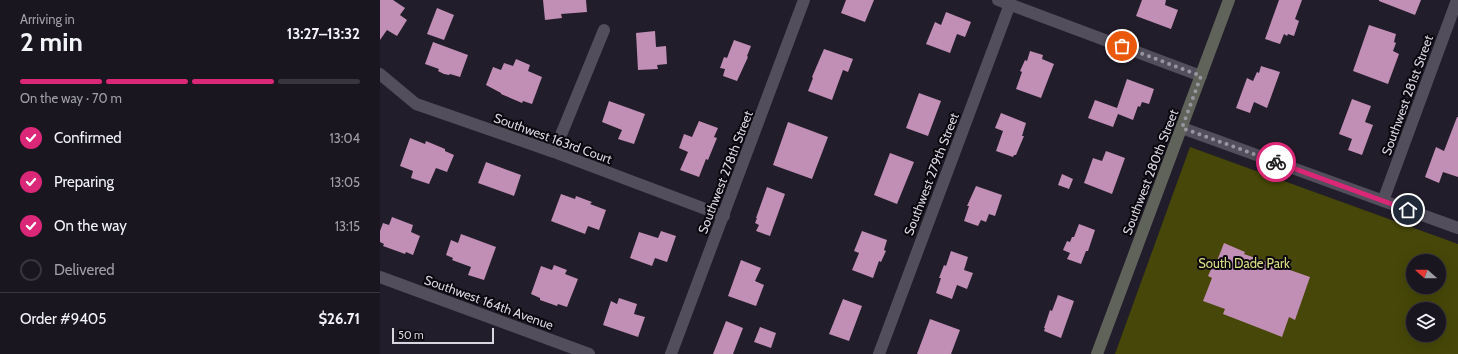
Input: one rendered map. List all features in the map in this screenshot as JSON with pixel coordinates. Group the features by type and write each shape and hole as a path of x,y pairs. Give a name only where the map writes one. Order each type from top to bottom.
{"street":[{"name":"Southwest 278th Street","path":"672,354 804,0"},
{"path":"998,0 1201,76"},
{"name":"Southwest 280th Street","path":"1097,354 1229,0"},
{"name":"Southwest 281st Street","path":"1383,201 1457,0"},
{"name":"Southwest 279th Street","path":"879,354 1010,4"},
{"path":"554,152 604,30"},
{"name":"Southwest 163rd Court","path":"380,74 416,104 554,152 724,216"},
{"path":"1182,128 1458,228"},
{"name":"Southwest 164th Avenue","path":"380,277 589,354"}],"green space":[{"name":"South Dade Park","path":"1190,147 1458,244 1458,354 1115,354"}],"building":[{"path":"380,0 393,0 405,8 400,15 407,20 397,36 387,30 380,40"},
{"path":"543,0 586,0 587,12 561,14 562,18 545,20"},
{"path":"846,0 874,0 865,22 841,13"},
{"path":"1142,0 1166,0 1165,5 1178,10 1171,29 1136,16"},
{"path":"1279,0 1302,0 1295,19 1299,21 1294,36 1288,34 1287,36 1284,34 1280,44 1265,39"},
{"path":"1379,0 1421,0 1415,15"},
{"path":"437,8 454,15 444,40 427,34"},
{"path":"946,12 971,22 965,37 957,34 950,53 926,44 935,22 941,25"},
{"path":"1369,25 1396,34 1394,42 1396,43 1393,51 1399,54 1388,84 1353,71"},
{"path":"655,31 656,47 666,46 667,64 657,65 658,69 638,70 636,33"},
{"path":"734,40 751,46 747,56 748,57 737,81 723,76 725,69 720,68 724,57 727,58"},
{"path":"433,42 468,55 460,77 444,74 438,71 439,69 425,64"},
{"path":"824,49 853,59 848,72 843,70 832,100 808,91 813,78 812,77"},
{"path":"1030,51 1043,55 1042,59 1054,64 1041,98 1016,89 1022,72 1020,71 1025,60 1027,61"},
{"path":"516,59 530,65 528,71 542,77 532,104 523,101 522,103 501,94 486,85 493,67 501,70 504,63 513,66"},
{"path":"1261,66 1280,72 1267,108 1254,102 1250,113 1236,108 1247,78 1253,81 1257,72 1259,73"},
{"path":"1127,79 1154,89 1149,104 1142,102 1140,107 1138,106 1133,120 1118,114 1113,127 1088,118 1095,100 1117,108"},
{"path":"919,93 941,101 928,136 906,128"},
{"path":"1352,99 1371,106 1365,122 1373,125 1362,155 1348,150 1352,139 1339,134"},
{"path":"609,101 645,114 634,144 618,139 622,130 602,122"},
{"path":"1001,113 1026,123 1022,136 1024,136 1016,155 1013,157 996,151 1003,131 995,128"},
{"path":"1457,117 1458,177 1443,172 1439,183 1425,177 1436,147 1444,151"},
{"path":"699,121 718,128 714,137 717,138 699,177 680,170 688,152 679,148 684,134 692,137"},
{"path":"788,122 828,137 812,179 773,165"},
{"path":"410,138 425,144 426,141 445,149 445,151 454,155 447,172 436,168 429,184 411,178 413,171 400,166"},
{"path":"1106,151 1125,158 1112,194 1084,183 1093,158 1102,161"},
{"path":"890,153 914,162 897,204 874,195"},
{"path":"486,162 521,175 514,196 478,183"},
{"path":"1062,174 1073,179 1069,189 1058,185"},
{"path":"976,186 1002,195 995,216 989,214 986,222 981,220 978,226 964,221 969,206 967,206"},
{"path":"767,187 785,194 770,236 756,231 759,225 755,223"},
{"path":"561,194 575,199 576,196 592,202 590,204 606,210 599,230 588,226 585,234 551,221"},
{"path":"392,217 413,225 411,232 420,236 413,255 406,252 405,254 383,246 384,244 380,242 380,231 383,223 389,225"},
{"path":"1079,224 1095,230 1088,251 1086,251 1081,264 1067,259 1070,253 1063,250 1067,241 1070,242 1072,237 1074,237"},
{"path":"661,231 676,236 667,262 655,258 652,266 630,258 639,232 658,238"},
{"path":"862,231 887,240 884,250 886,251 881,262 879,261 873,278 852,270 859,253 854,251"},
{"path":"461,234 496,247 484,280 468,275 471,267 452,260 453,258 446,255 451,240 458,243"},
{"path":"1224,243 1245,252 1244,254 1310,277 1295,320 1289,317 1282,337 1223,314 1225,309 1203,301 1212,278 1208,276 1213,265 1215,266"},
{"path":"951,251 968,257 964,270 973,273 967,289 957,285 952,299 936,293 941,278 939,278 944,265 946,266"},
{"path":"741,260 761,268 755,281 764,285 756,306 728,296"},
{"path":"554,265 567,270 565,274 578,279 567,307 558,304 557,306 540,300 540,298 531,294 541,266 552,270"},
{"path":"1058,295 1074,301 1061,338 1044,331 1050,310 1052,311"},
{"path":"619,298 637,304 634,314 645,317 638,337 603,325 611,301 617,304"},
{"path":"843,299 862,306 849,341 829,334"},
{"path":"930,319 960,330 951,354 917,354"},
{"path":"726,321 743,328 733,354 713,354"},
{"path":"760,327 776,333 771,348 754,342"}],"way so far":[{"path":"1122,46 1201,76 1182,128 1276,162"}],"route":[{"path":"1276,162 1408,210"}]}
